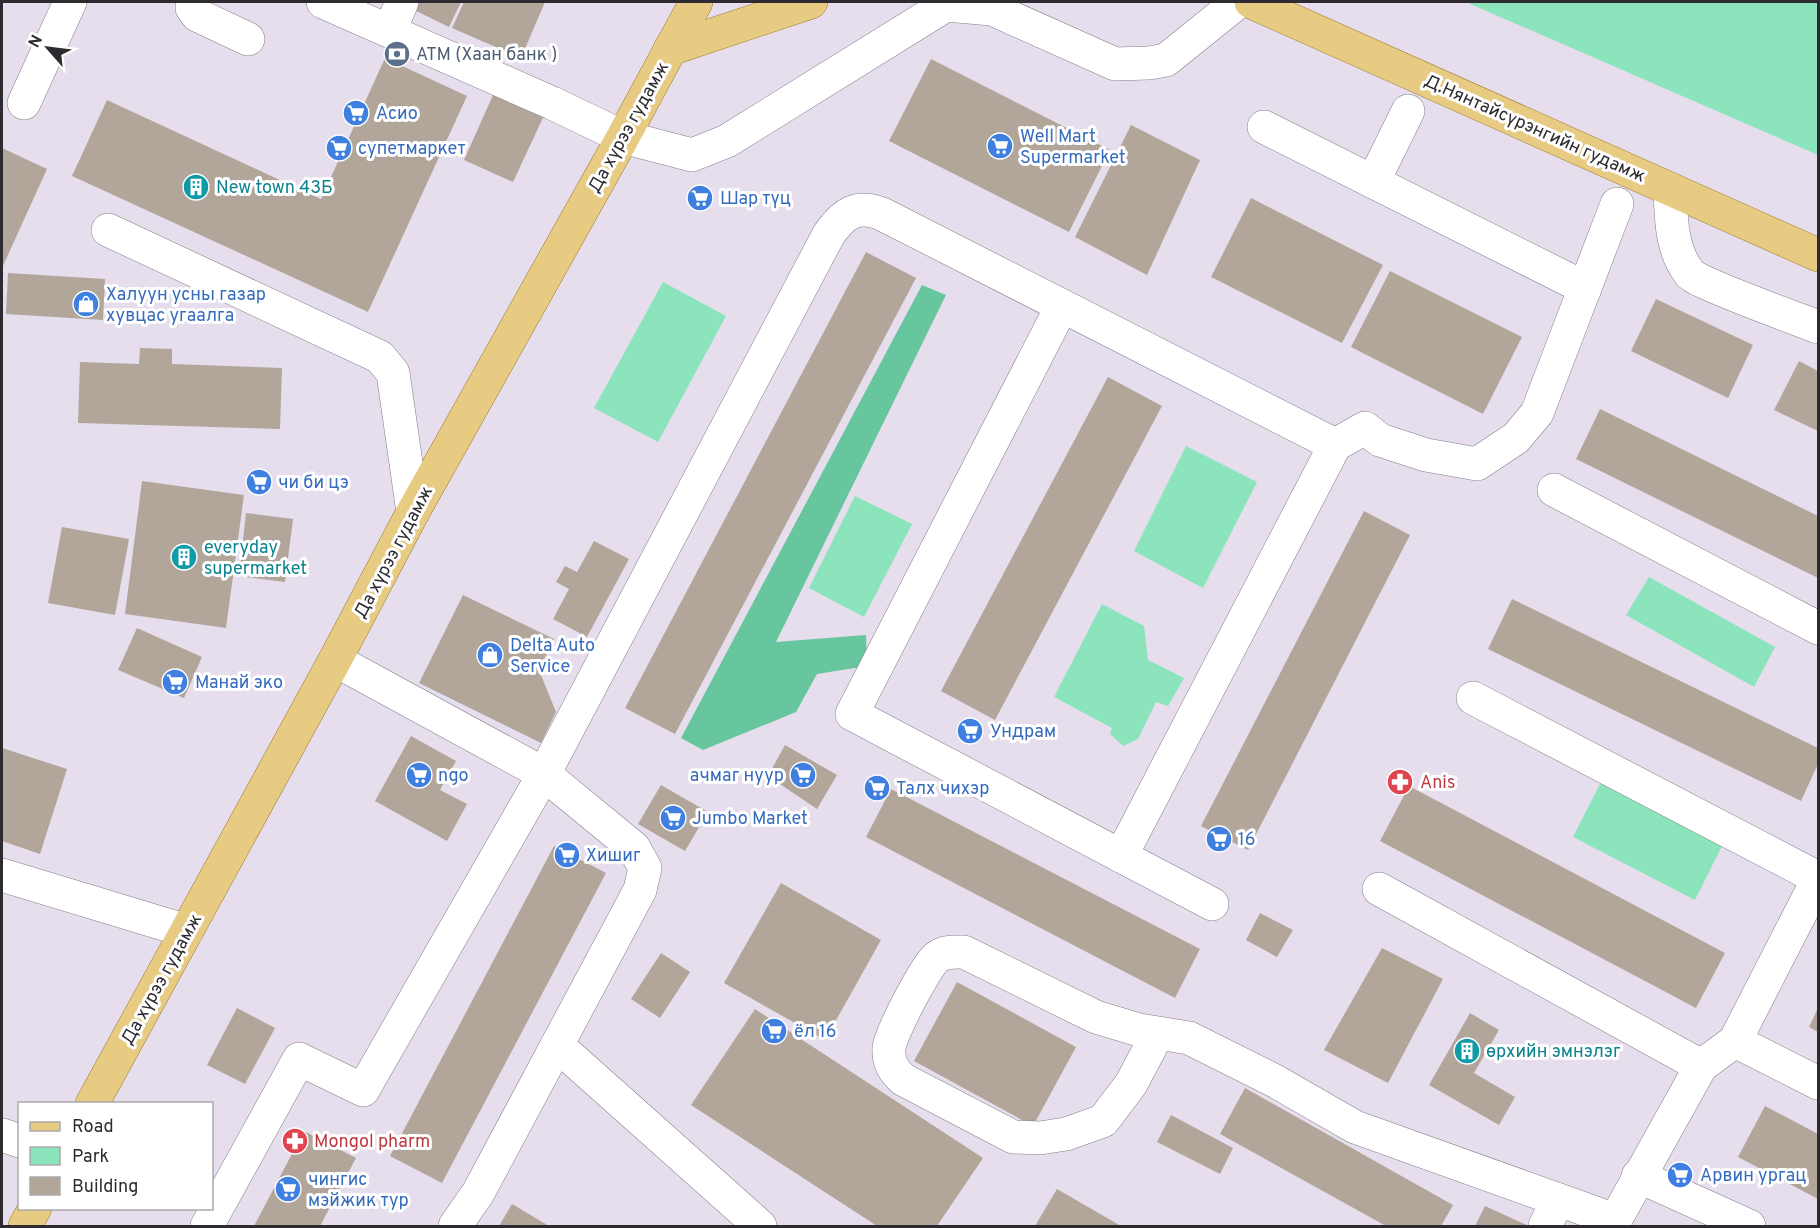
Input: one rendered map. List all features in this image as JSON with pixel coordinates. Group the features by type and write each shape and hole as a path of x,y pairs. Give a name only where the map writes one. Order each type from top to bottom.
{"main road":[{"name":"Да хүрээ гудамж","path":"93,1102 335,660 413,512 696,2"},
{"path":"670,49 811,2"},
{"name":"Д.Нянтайсүрэнгийн гудамж","path":"1251,2 1818,255"},
{"path":"25,1227 34,1210"}],"street":[{"path":"24,103 70,2"},
{"path":"193,2 192,8 196,15 248,39"},
{"path":"323,2 396,16 552,103 623,137 692,154 728,141 946,5 992,9 1114,64 1166,60 1238,2"},
{"path":"1373,182 1408,111"},
{"path":"1264,127 1585,288"},
{"path":"1670,189 1672,228 1679,256 1691,276 1818,327"},
{"path":"1121,855 1335,445 1365,428 1380,440 1426,455 1477,464 1516,438 1537,413 1617,204"},
{"path":"207,1227 299,1059 363,1090 544,774 829,234 840,220 852,211 875,211 1335,445"},
{"path":"108,230 380,357 393,373 413,512"},
{"path":"1062,306 852,714 1212,903"},
{"path":"1554,490 1818,628"},
{"path":"335,660 544,774 634,848 645,868 640,890 478,1193 455,1227"},
{"path":"1158,1033 1131,1084 1103,1121 1066,1134 1040,1138 1012,1137 904,1080 895,1073 890,1063 889,1046 923,974 938,956 948,952 963,952 1095,1017 1139,1030 1158,1033 1189,1038 1275,1081 1355,1127 1552,1213 1613,1223 1701,1066 1735,1041 1818,879 1473,698"},
{"path":"2,875 187,931"},
{"path":"1379,889 1701,1066"},
{"path":"1735,1041 1818,1083"},
{"path":"557,1045 760,1227"},
{"path":"2,1135 18,1140"},
{"path":"1638,1176 1749,1227"}],"green space":[{"path":"1818,2 1818,155 1468,3"},
{"path":"663,282 726,316 658,442 594,408"},
{"path":"922,285 946,295 776,642 866,635 867,666 817,674 796,712 703,750 681,738"},
{"path":"1186,446 1257,482 1203,588 1134,551"},
{"path":"855,496 912,524 864,617 809,588"},
{"path":"1649,577 1775,647 1754,687 1626,615"},
{"path":"1102,604 1144,626 1148,660 1184,678 1168,706 1156,702 1138,739 1123,746 1110,734 1112,728 1054,697"},
{"path":"1601,782 1723,844 1695,900 1573,837"}],"building":[{"path":"418,2 461,2 449,27 414,10"},
{"path":"464,2 545,2 521,58 452,28"},
{"name":"New town 43Б","path":"385,58 467,96 368,312 72,176 107,100 321,199"},
{"name":"Well Mart Supermarket","path":"931,59 1110,150 1069,232 889,141"},
{"path":"498,84 548,107 513,182 464,160"},
{"path":"1131,125 1200,160 1147,275 1075,237"},
{"path":"2,148 47,169 2,268"},
{"path":"1251,198 1383,265 1342,343 1211,277"},
{"path":"866,252 916,278 675,734 625,708"},
{"path":"1390,271 1522,337 1483,414 1351,347"},
{"path":"8,273 105,279 103,320 6,314"},
{"path":"1656,299 1753,345 1728,398 1631,351"},
{"path":"140,348 172,349 172,364 282,368 280,429 78,423 80,362 139,364"},
{"path":"1799,361 1818,371 1818,431 1774,410"},
{"path":"1108,377 1162,406 995,720 941,691"},
{"path":"1600,409 1818,516 1818,578 1576,459"},
{"name":"everyday supermarket","path":"142,481 244,495 226,628 125,614"},
{"path":"1364,511 1410,535 1248,850 1201,826"},
{"path":"246,513 293,519 285,582 239,576"},
{"path":"62,527 129,539 115,615 48,603"},
{"path":"594,541 629,559 587,637 553,619 569,589 556,582 565,566 577,572"},
{"name":"Delta Auto Service","path":"463,595 554,639 539,670 556,712 541,743 419,683"},
{"path":"1512,599 1818,748 1818,764 1801,801 1488,649"},
{"path":"137,628 202,657 184,698 118,670"},
{"name":"ngo","path":"411,736 456,761 440,790 467,804 447,841 375,801"},
{"path":"785,745 837,775 817,809 768,776"},
{"path":"2,748 67,769 40,854 2,841"},
{"name":"Jumbo Market","path":"661,785 708,812 685,851 638,824"},
{"path":"1409,786 1725,953 1696,1008 1380,841"},
{"path":"891,789 1200,949 1175,998 866,837"},
{"path":"554,846 606,873 442,1183 390,1156"},
{"path":"781,883 881,940 825,1040 724,983"},
{"path":"1260,913 1293,930 1277,957 1246,940"},
{"path":"1382,948 1443,979 1388,1083 1324,1050"},
{"path":"661,953 690,972 660,1018 631,999"},
{"path":"957,982 1076,1047 1033,1126 914,1061"},
{"path":"237,1008 275,1028 245,1084 207,1065"},
{"path":"1818,1008 1818,1032 1809,1027"},
{"path":"755,1009 983,1158 937,1226 877,1226 691,1105"},
{"name":"өрхийн эмнэлэг","path":"1470,1013 1499,1030 1474,1073 1515,1097 1499,1125 1429,1085"},
{"path":"1245,1088 1453,1205 1441,1226 1386,1226 1220,1134"},
{"path":"1765,1106 1818,1134 1818,1199 1738,1157"},
{"path":"1171,1115 1233,1148 1220,1174 1157,1142"},
{"path":"304,1131 356,1158 320,1226 254,1226"},
{"path":"1057,1189 1121,1226 1035,1226"},
{"path":"512,1204 549,1226 499,1226"},
{"path":"1485,1206 1529,1226 1475,1226"}],"place":[{"name":"АТМ (Хаан банк )","path":"397,54"},
{"name":"Асио","path":"356,113"},
{"name":"Well Mart Supermarket","path":"1000,146"},
{"name":"супетмаркет","path":"339,148"},
{"name":"New town 43Б","path":"196,187"},
{"name":"Шар түц","path":"700,198"},
{"name":"Халуун усны газар хувцас угаалга","path":"86,304"},
{"name":"чи би цэ","path":"259,482"},
{"name":"everyday supermarket","path":"184,557"},
{"name":"Delta Auto Service","path":"490,655"},
{"name":"Манай эко","path":"175,682"},
{"name":"Ундрам","path":"970,731"},
{"name":"ngo","path":"419,775"},
{"name":"ачмаг нуур","path":"803,775"},
{"name":"Anis","path":"1400,782"},
{"name":"Талх чихэр","path":"877,788"},
{"name":"Jumbo Market","path":"673,818"},
{"name":"16","path":"1219,839"},
{"name":"Хишиг","path":"567,855"},
{"name":"ёл 16","path":"774,1031"},
{"name":"өрхийн эмнэлэг","path":"1467,1051"},
{"name":"Mongol pharm","path":"295,1141"},
{"name":"Арвин ургац","path":"1680,1175"},
{"name":"чингис мэйжик тур","path":"288,1189"}]}
